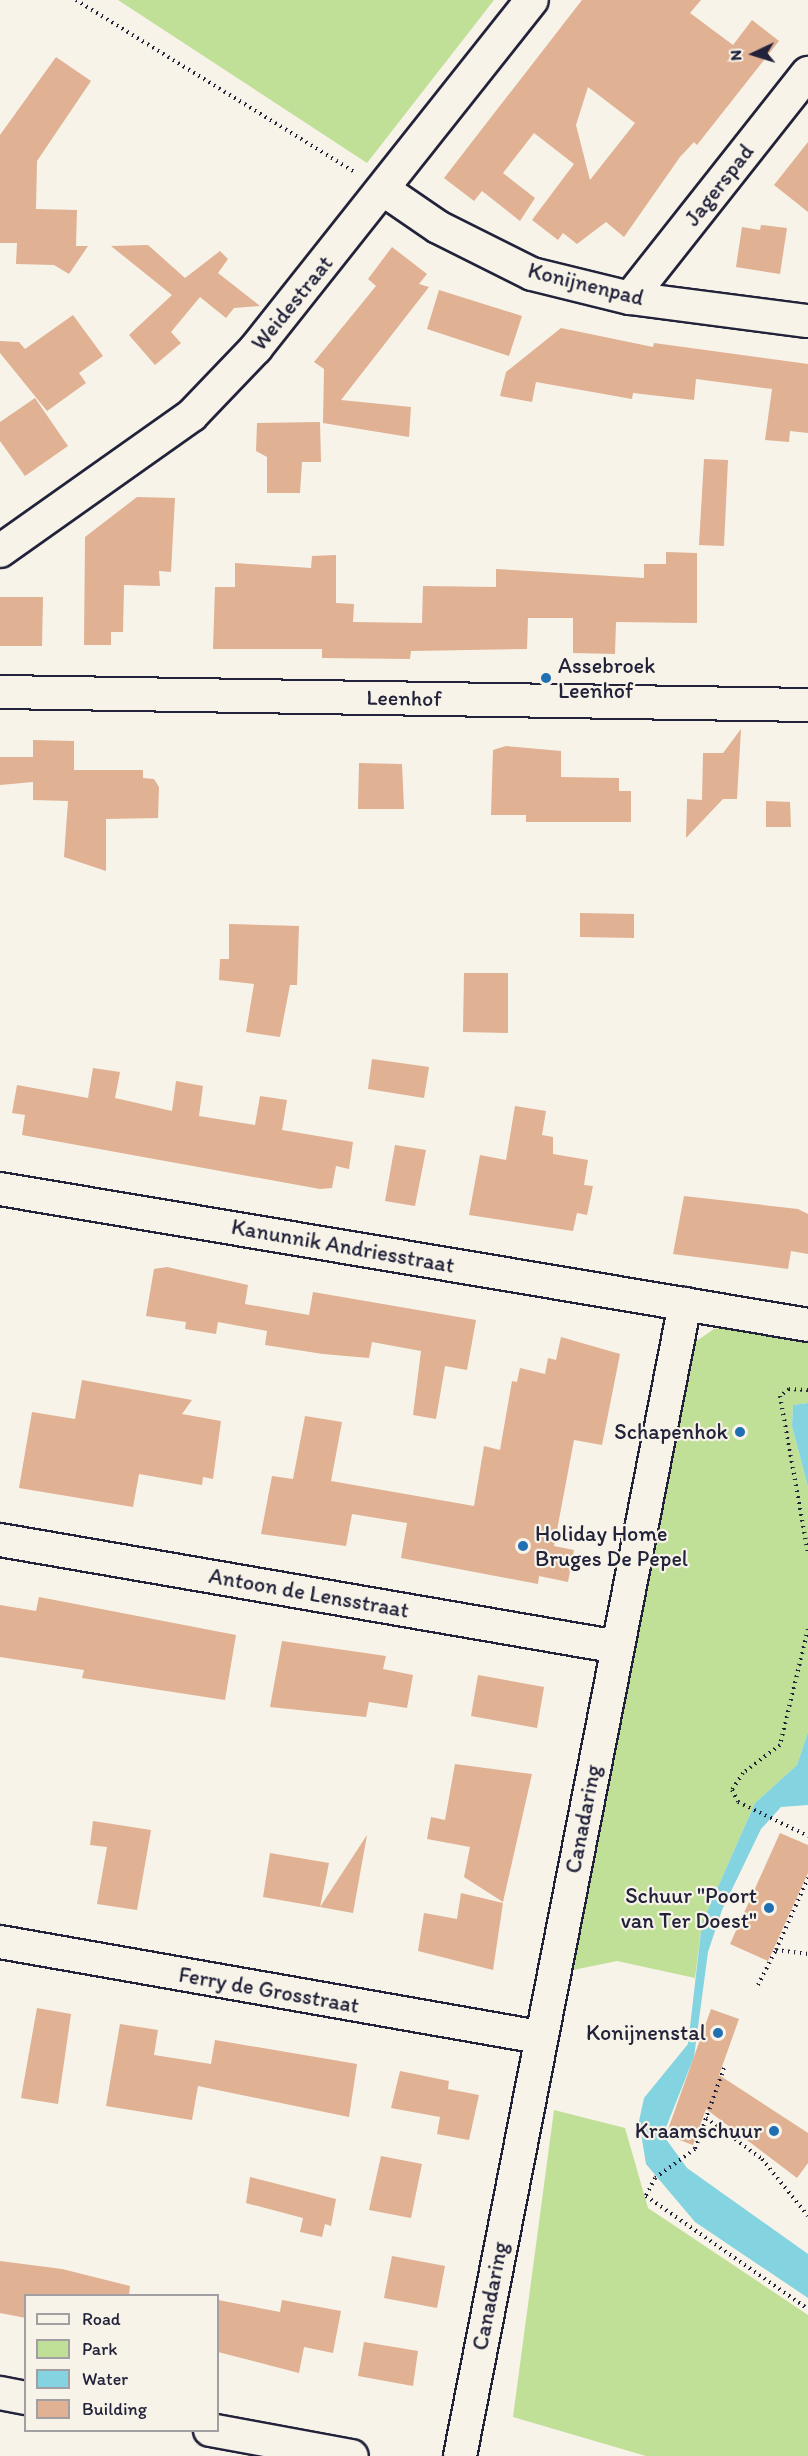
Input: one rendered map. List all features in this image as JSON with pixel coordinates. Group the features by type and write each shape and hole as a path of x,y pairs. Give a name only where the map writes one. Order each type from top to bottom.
{"street":[{"name":"Weidestraat","path":"0,551 192,415 256,348 384,190 532,0"},
{"name":"Jagerspad","path":"630,298 808,73"},
{"name":"Konijnenpad","path":"384,190 438,227 532,274 630,298 808,321"},
{"name":"Leenhof","path":"0,692 808,705"},
{"name":"Kanunnik Andriesstraat","path":"0,1189 685,1304"},
{"path":"685,1304 808,1325"},
{"name":"Canadaring","path":"460,2456 539,2037 685,1304"},
{"name":"Antoon de Lensstraat","path":"0,1540 618,1647"},
{"name":"Ferry de Grosstraat","path":"0,1942 539,2037"},
{"path":"0,2393 24,2397"},
{"path":"219,2432 352,2456"}],"path":[{"path":"76,0 384,190"},
{"path":"808,1390 789,1389 780,1396 808,1553"},
{"path":"808,1629 780,1744 743,1773 732,1790 738,1802 808,1836"},
{"path":"758,1985 808,1878"},
{"path":"776,1950 808,1954"},
{"path":"724,2068 695,2149 683,2160 655,2178 646,2196 668,2215 808,2309"},
{"path":"706,2118 762,2159 808,2217"}],"green space":[{"path":"118,0 494,0 367,163"},
{"path":"735,1327 808,1340 808,1403 793,1405 792,1426 808,1487 808,1732 797,1765 755,1803 702,1923 695,1978 617,1961 573,1970 695,1342 714,1329"},
{"path":"554,2110 625,2128 648,2208 808,2315 808,2456 646,2456 513,2417"}],"water":[{"path":"808,1403 808,1487 792,1426 793,1405"},
{"path":"808,1732 808,1805 781,1807 761,1829 722,1910 708,1952 694,2057 663,2135 687,2168 808,2254 808,2298 695,2222 646,2164 639,2121 644,2098 688,2044 702,1923 755,1803 797,1765"}],"building":[{"path":"582,0 701,0 690,13 733,45 752,20 779,41 697,145 694,142 680,157 624,237 606,222 577,244 563,233 558,240 532,220 574,164 534,133 503,173 535,198 520,221 482,191 474,201 444,178","holes":["588,87 635,123 590,180 576,125"]},
{"path":"56,57 91,81 37,161 36,209 77,210 76,246 88,246 69,274 54,265 16,264 17,243 0,243 0,135"},
{"path":"808,142 808,212 774,185"},
{"path":"761,225 787,228 780,274 736,267 742,227 760,230"},
{"path":"148,245 185,278 220,251 228,259 218,273 260,306 234,308 226,318 200,297 171,332 181,343 155,365 129,335 172,295 111,246"},
{"path":"392,247 427,274 419,284 429,287 341,400 411,407 409,437 323,423 324,369 314,362 376,286 368,279"},
{"path":"439,290 522,316 509,356 427,329"},
{"path":"73,315 103,356 79,373 86,383 47,411 0,353 0,341 19,342 25,349"},
{"path":"561,328 653,347 654,343 808,364 808,433 790,431 789,442 765,440 772,389 696,379 694,400 633,393 632,399 536,382 532,402 500,396 506,372"},
{"path":"35,398 68,446 25,476 0,441 0,422"},
{"path":"320,422 321,462 302,462 300,493 267,493 267,457 256,451 257,423"},
{"path":"704,459 728,460 724,546 699,545"},
{"path":"137,497 175,498 171,572 159,571 160,586 124,585 123,632 111,632 111,645 84,645 85,537"},
{"path":"666,552 697,553 697,623 616,622 615,654 573,653 573,618 528,618 527,649 411,651 410,659 322,658 322,649 213,649 215,587 235,587 235,563 311,568 312,556 336,555 336,603 354,604 353,622 422,623 423,586 496,587 496,569 644,578 644,564 666,564"},
{"path":"0,597 43,597 42,646 0,646"},
{"path":"741,729 737,799 723,799 686,838 687,799 702,800 703,753 723,753"},
{"path":"33,740 74,741 74,770 143,770 143,778 154,779 159,787 158,818 106,819 106,871 64,857 68,801 33,800 33,782 0,785 0,757 33,757"},
{"path":"506,746 561,751 561,777 619,778 619,791 631,791 631,822 526,822 526,815 491,815 493,750"},
{"path":"359,763 402,764 404,809 358,809"},
{"path":"766,801 790,802 791,827 766,827"},
{"path":"580,913 634,914 634,938 580,937"},
{"path":"229,924 299,926 297,985 290,985 280,1037 246,1032 254,984 219,980 220,959 229,959"},
{"path":"464,973 508,973 508,1033 463,1032"},
{"path":"372,1059 429,1067 424,1098 368,1089"},
{"path":"93,1068 120,1072 115,1098 172,1111 176,1081 203,1086 199,1116 255,1125 260,1096 287,1100 282,1130 353,1142 349,1169 336,1166 332,1188 320,1189 22,1135 25,1115 12,1113 17,1085 88,1098"},
{"path":"515,1106 546,1111 542,1135 553,1137 553,1154 588,1160 584,1185 593,1186 587,1215 577,1213 573,1231 469,1215 480,1155 506,1160"},
{"path":"395,1145 426,1150 415,1206 385,1201"},
{"path":"684,1196 798,1209 808,1214 808,1254 791,1251 788,1269 673,1254"},
{"path":"167,1267 248,1285 245,1304 309,1315 313,1292 476,1320 467,1370 445,1366 436,1419 413,1415 421,1351 372,1342 369,1358 323,1354 265,1345 267,1331 218,1322 216,1334 185,1329 186,1322 146,1316 154,1269"},
{"path":"561,1337 620,1354 602,1445 574,1440 554,1546 574,1550 568,1582 539,1576 538,1584 401,1558 407,1523 352,1514 346,1546 261,1534 272,1476 293,1479 305,1416 342,1422 331,1481 474,1506 484,1446 500,1450 512,1381 517,1382 520,1368 545,1374 548,1358 556,1360"},
{"path":"82,1380 192,1400 182,1414 221,1421 213,1479 203,1477 202,1485 139,1474 133,1507 19,1488 32,1412 75,1419"},
{"path":"39,1597 236,1635 225,1700 82,1678 84,1670 0,1657 0,1605 36,1611"},
{"path":"282,1641 386,1656 383,1669 413,1675 407,1708 369,1702 366,1717 270,1707"},
{"path":"478,1675 544,1687 537,1728 471,1716"},
{"path":"455,1764 532,1774 503,1902 464,1877 470,1847 427,1839 431,1817 445,1820"},
{"path":"93,1821 151,1830 137,1910 97,1904 107,1847 90,1845"},
{"name":"Schuur \"Poort van Ter Doest\"","path":"780,1833 808,1845 808,1873 768,1961 730,1944"},
{"path":"367,1835 353,1913 320,1907"},
{"path":"270,1853 329,1863 320,1907 263,1897"},
{"path":"461,1893 503,1903 493,1970 418,1951 424,1913 457,1919"},
{"path":"37,2008 71,2014 58,2104 21,2098"},
{"path":"711,2009 739,2019 719,2075 808,2133 808,2163 797,2178 706,2109 693,2145 666,2135"},
{"path":"120,2024 158,2030 154,2055 211,2064 215,2040 357,2064 349,2117 198,2086 192,2120 106,2106"},
{"path":"400,2071 449,2081 448,2089 479,2095 469,2140 437,2134 440,2117 391,2108"},
{"path":"381,2156 422,2164 411,2218 369,2210"},
{"path":"250,2177 336,2199 331,2226 325,2224 322,2237 300,2232 303,2218 246,2203"},
{"path":"392,2256 445,2266 437,2308 384,2298"},
{"path":"0,2261 62,2269 130,2286 129,2294 24,2294 24,2318 0,2313"},
{"path":"219,2300 280,2312 282,2300 341,2311 333,2353 304,2347 299,2373 219,2352"},
{"path":"364,2342 418,2351 413,2386 358,2376"}],"place":[{"name":"Assebroek Leenhof","path":"546,678"},
{"name":"Schapenhok","path":"740,1432"},
{"name":"Holiday Home Bruges De Pepel","path":"523,1546"},
{"name":"Schuur \"Poort van Ter Doest\"","path":"769,1908"},
{"name":"Konijnenstal","path":"718,2033"},
{"name":"Kraamschuur","path":"774,2131"}]}
